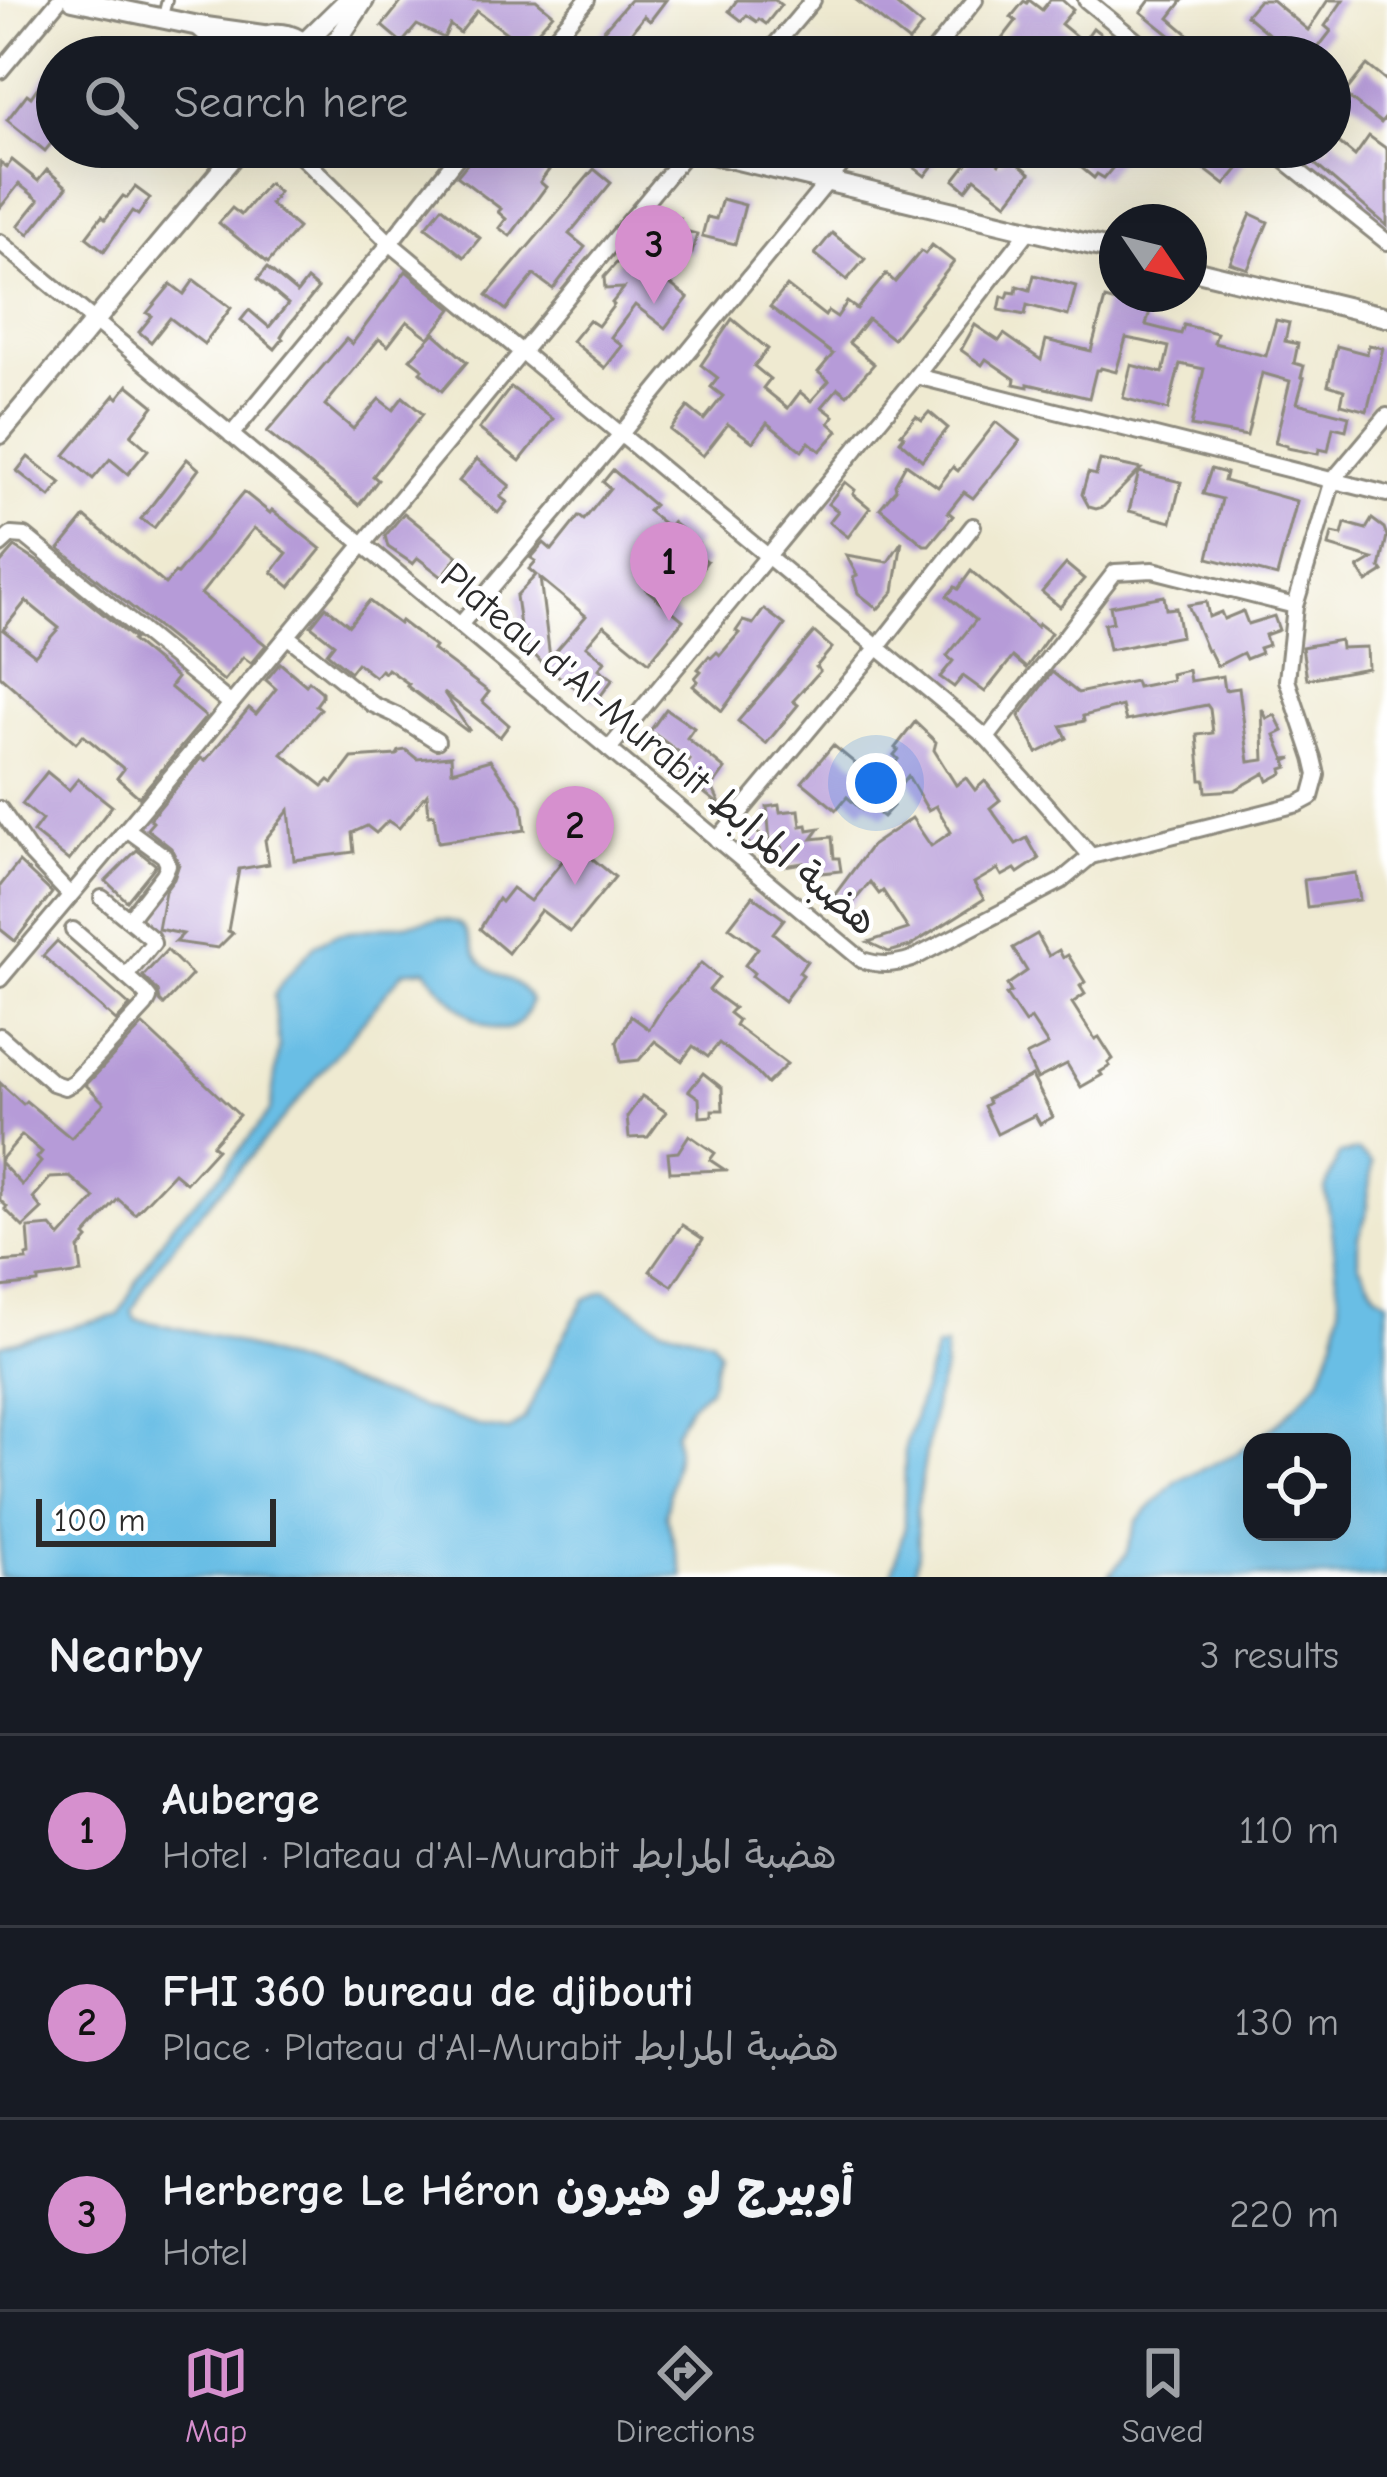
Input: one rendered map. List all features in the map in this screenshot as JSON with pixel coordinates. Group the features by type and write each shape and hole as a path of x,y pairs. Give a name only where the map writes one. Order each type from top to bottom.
{"street":[{"path":"0,71 59,0"},
{"path":"73,0 165,9 211,36"},
{"path":"323,36 348,0"},
{"path":"340,36 364,0"},
{"path":"556,36 587,0"},
{"path":"783,36 813,0"},
{"path":"945,36 975,0"},
{"path":"1086,0 1130,36"},
{"path":"199,26 289,36"},
{"path":"218,172 220,168"},
{"path":"0,434 222,168"},
{"path":"315,168 390,243 987,738 1091,856"},
{"path":"231,435 449,168"},
{"path":"0,979 672,168"},
{"path":"767,168 1099,247"},
{"path":"460,625 838,168"},
{"path":"1294,168 1387,242"},
{"path":"609,749 1030,230"},
{"name":"Plateau d'Al-Murabit هضبة المرابط","path":"0,242 862,960 878,965 912,959 1061,880 1091,856 1311,797 1317,775 1287,680 1295,606 1333,481 1387,416"},
{"path":"1207,273 1387,317"},
{"path":"916,376 1387,494"},
{"path":"717,840 973,526"},
{"path":"0,545 11,536 25,536 231,704"},
{"path":"987,738 1115,572 1153,570 1295,606"},
{"path":"287,636 372,704 437,741"},
{"path":"0,809 32,855 70,896"},
{"path":"127,829 164,856 168,865 129,919"},
{"path":"102,898 153,943 126,976"},
{"path":"0,1036 53,1083 64,1087 146,1006 148,998 73,930"}],"water":[{"path":"439,919 463,927 484,965 526,994 531,1001 521,1020 509,1028 494,1028 462,1010 426,969 404,971 175,1243 132,1311 135,1319 219,1337 482,1427 509,1431 524,1419 585,1299 605,1291 661,1327 711,1339 719,1352 709,1389 690,1405 675,1432 677,1450 666,1515 684,1577 0,1577 0,1345 119,1315 171,1226 222,1173 270,1111 279,1048 274,996 316,944 336,934"},
{"path":"1358,1151 1372,1163 1366,1216 1358,1237 1358,1263 1376,1293 1387,1300 1387,1577 1108,1577 1126,1554 1137,1521 1177,1481 1243,1449 1243,1541 1351,1541 1351,1433 1264,1433 1320,1379 1334,1339 1340,1307 1325,1189 1339,1154"},
{"path":"946,1346 916,1512 919,1551 914,1577 891,1577 904,1530 905,1448 936,1348"}],"building":[{"path":"403,0 536,0 553,14 533,36 506,36 477,11 460,33 450,25 445,36 417,25 408,36 394,36 382,26"},
{"path":"630,0 666,0 650,21 644,16 629,36 598,36"},
{"path":"737,0 775,0 781,5 766,24 747,15 742,21 729,11"},
{"path":"856,0 891,0 922,26 914,36 901,36"},
{"path":"1050,0 1062,0 1073,10 1061,24 1076,36 1004,36 1016,21 1011,17 1027,3 1042,10"},
{"path":"1150,0 1183,0 1169,18 1190,36 1171,36 1141,12"},
{"path":"1259,0 1272,0 1308,30 1328,0 1343,0 1325,26 1331,31 1327,36 1271,36 1246,15"},
{"path":"1367,65 1387,81 1387,116 1381,123 1351,99 1351,85"},
{"path":"36,90 36,144 7,120 27,94 31,97"},
{"path":"1369,136 1387,149 1387,226 1319,168 1351,168 1351,153 1355,156"},
{"path":"12,160 38,181 47,170 67,187 29,234 18,226 39,200 19,184 0,208 0,162 7,167"},
{"path":"464,168 549,170 540,182 546,187 510,236 499,228 506,219 498,212 501,209 457,176"},
{"path":"963,168 1024,168 1030,173 1007,203 975,178 966,190 954,180"},
{"path":"1082,168 1112,168 1104,178 1097,174 1094,178"},
{"path":"1203,168 1239,168 1225,185"},
{"path":"594,169 611,183 569,234 585,247 553,289 534,275 506,310 487,295"},
{"path":"268,183 279,192 270,204 298,228 268,263 219,223 232,208 241,215"},
{"path":"135,187 150,198 138,215 132,211 104,251 86,237"},
{"path":"722,199 745,205 735,244 702,236 707,217 716,219"},
{"path":"442,207 480,238 464,257 426,227"},
{"path":"660,214 680,218 677,229 697,234 692,253 645,242 649,221 658,223"},
{"path":"1251,214 1268,222 1248,269 1230,263"},
{"path":"832,233 865,259 847,280 815,254"},
{"path":"644,244 673,268 665,280 688,298 665,328 635,305 611,337 622,346 605,368 572,341 589,320 598,326 624,288 605,289 604,277 627,251 640,261"},
{"path":"932,245 954,262 893,339 868,319 849,343 874,364 847,395 838,388 822,407 834,416 829,423 838,431 820,451 809,442 802,451 767,423 753,442 728,424 703,456 670,430 688,407 704,420 723,396 711,387 718,378 701,365 732,319 768,349 754,366 770,379 763,388 788,408 800,392 811,401 829,381 818,372 833,354 770,307 787,286 825,316 828,311 837,317 847,302 857,309 886,274 895,282"},
{"path":"267,268 297,293 307,280 318,289 275,349 241,320 249,310 269,327 288,304 258,279"},
{"path":"406,271 452,309 429,338 407,321 388,346 379,339 325,405 353,429 379,399 393,410 403,397 423,414 373,476 378,480 359,505 267,432 346,339 352,344"},
{"path":"1034,275 1076,286 1068,316 1027,305 1025,315 999,310 1002,296 1016,293 1017,286 1030,290"},
{"path":"194,280 231,308 204,344 170,318 151,342 139,332 152,316 147,313 171,284 184,294"},
{"path":"1102,312 1150,312 1146,325 1181,334 1184,325 1217,333 1214,343 1266,356 1276,320 1289,323 1285,341 1298,344 1294,363 1304,366 1297,403 1349,416 1346,430 1333,427 1328,451 1319,449 1318,454 1275,443 1290,381 1262,373 1247,436 1191,426 1204,369 1180,364 1168,410 1123,398 1131,365 1163,373 1169,347 1142,341 1126,338 1116,372 1096,370 1089,398 1014,384 1015,379 986,359 982,365 961,350 975,325 999,341 1004,334 1041,360 1046,340 1091,351"},
{"path":"434,333 467,362 442,391 410,359"},
{"path":"1369,345 1383,348 1367,411 1341,404 1344,390 1328,385 1337,346 1367,354"},
{"path":"128,385 154,406 131,435 148,450 128,474 110,459 93,479 65,455"},
{"path":"511,387 553,419 520,461 479,429"},
{"path":"929,412 948,428 922,460 900,441 901,434 916,416 922,420"},
{"path":"996,422 1020,441 973,498 964,492 948,512 953,516 929,545 880,508 896,489 906,464 938,487 953,467 958,471"},
{"path":"28,457 61,483 50,497 17,471"},
{"path":"187,459 199,469 154,528 141,519"},
{"path":"477,459 510,486 500,497 507,502 498,513 459,481"},
{"path":"1100,460 1141,469 1096,509 1089,507 1082,494 1088,473 1096,475"},
{"path":"1211,469 1226,473 1224,481 1297,501 1277,576 1208,558 1222,499 1203,494"},
{"path":"613,470 654,505 648,511 668,527 672,522 698,543 692,550 707,561 697,575 668,562 646,589 683,620 649,662 604,625 586,646 605,661 599,669 613,679 596,702 547,668 522,642 516,596 536,575 529,569 536,561 531,558 544,543 552,550 579,516 584,520 610,488 603,482","holes":["540,578 586,616 550,658"]},
{"path":"1139,472 1181,482 1171,522 1129,511"},
{"path":"845,482 870,508 848,537 829,522 838,511 828,504"},
{"path":"244,492 321,549 290,587 272,572 287,553 254,528 201,594 266,645 251,663 243,657 224,681 59,549 85,517 165,584"},
{"path":"404,513 458,556 442,577 418,558 413,564 388,547 385,536"},
{"path":"1372,519 1387,536 1383,572 1367,582 1358,568 1373,559 1329,546 1332,533 1342,535 1345,523 1366,529"},
{"path":"902,541 894,591 878,609 858,593 853,577 857,575 846,555 888,562"},
{"path":"15,547 44,566 177,678 170,687 206,717 139,797 117,778 124,769 83,735 76,743 0,676 0,564","holes":["26,601 59,628 35,655 3,630"]},
{"path":"1066,564 1084,579 1060,607 1042,592"},
{"path":"971,571 1037,627 1051,633 1026,668 1013,657 985,692 963,676 954,687 940,677 953,661 947,656 976,620 947,596"},
{"path":"1164,596 1166,609 1176,608 1181,636 1109,650 1104,624 1113,622 1110,606"},
{"path":"369,601 489,692 482,701 509,725 500,737 444,693 469,730 388,669 375,677 357,663 350,672 327,653 334,644 311,626 326,607 349,625"},
{"path":"1206,602 1209,617 1221,612 1224,619 1243,611 1248,624 1274,616 1279,630 1265,635 1268,645 1259,648 1261,653 1246,659 1243,653 1217,666 1188,605"},
{"path":"764,609 785,625 722,711 693,686 698,669 709,656 720,655 743,621 753,624"},
{"path":"814,632 832,648 816,667 820,671 793,701 798,705 766,744 738,721"},
{"path":"1340,640 1341,648 1367,647 1368,668 1307,679 1302,647"},
{"path":"280,663 322,692 316,705 321,709 282,754 323,786 329,780 333,783 352,758 397,755 406,750 417,759 451,756 452,771 490,760 522,805 525,830 438,842 427,794 399,828 388,821 376,833 367,826 352,833 354,852 294,860 289,810 265,840 269,864 239,869 228,931 233,933 218,948 175,942 183,934 158,929 165,891 179,864 171,848 147,829 153,822 150,819 249,708 256,714 276,689 266,680"},
{"path":"1188,670 1190,681 1223,676 1225,690 1239,688 1249,762 1264,760 1262,709 1267,719 1275,715 1283,731 1275,735 1285,759 1293,758 1286,761 1283,773 1268,781 1265,773 1235,790 1206,792 1197,735 1213,733 1207,705 1126,721 1122,706 1083,716 1084,721 1061,726 1067,738 1037,753 1019,716 1052,672 1078,693 1135,681 1137,687 1172,680 1171,674"},
{"path":"666,709 694,728 687,738 725,769 712,787 721,806 680,774 690,760 650,731"},
{"path":"915,722 936,742 934,750 956,785 966,778 975,790 985,781 1000,800 990,808 1016,844 1027,838 1039,859 1018,873 1015,869 1002,876 998,869 974,883 984,899 910,946 889,952 868,942 908,929 883,891 879,894 870,882 842,916 827,905 871,846 912,818 931,846 951,832 936,806 928,810 908,776 888,801 893,806 883,817 867,804 862,810 847,797 836,810 802,782 833,745 873,778 877,773 883,778 898,759 895,748"},
{"path":"47,772 69,790 78,779 112,806 69,861 33,832 42,820 22,804"},
{"path":"779,805 780,812 799,810 801,826 807,825 808,830 820,828 812,839 832,837 841,871 811,874 803,863 784,866 780,834 764,855 746,841 754,830 770,842 767,807"},
{"path":"578,847 615,877 570,932 541,910 508,953 480,929 498,899 501,902 512,888 530,901"},
{"path":"137,850 156,865 127,901 106,881"},
{"path":"19,862 52,893 15,941 0,929 0,886"},
{"path":"1356,873 1360,900 1307,907 1304,880"},
{"path":"753,896 784,919 773,933 807,961 784,1001 752,976 745,965 758,948 729,927"},
{"path":"1037,934 1049,956 1059,950 1063,958 1068,955 1085,982 1080,986 1085,994 1072,1003 1113,1059 1102,1075 1081,1087 1067,1064 1037,1079 1026,1056 1048,1045 1031,1019 1025,1023 1006,995 1011,992 1007,985 1027,971 1013,948"},
{"path":"57,941 130,1006 116,1021 43,956"},
{"path":"167,950 192,975 164,1005 143,976"},
{"path":"701,963 719,978 709,990 734,1008 729,1013 738,1020 735,1025 787,1064 767,1084 719,1043 708,1057 693,1046 682,1061 655,1041 639,1060 621,1062 617,1042 631,1016 649,1029"},
{"path":"143,1025 239,1115 186,1183 174,1173 135,1214 118,1199 85,1236 88,1239 79,1249 82,1273 0,1287 0,1262 27,1260 30,1255 28,1228 51,1226 60,1237 95,1198 70,1177 50,1178 33,1198 42,1209 23,1227 5,1209 0,1200 0,1162 22,1185 41,1162 37,1158 42,1152 22,1135 0,1161 0,1083 71,1138 104,1103 86,1085"},
{"path":"703,1073 722,1088 723,1110 700,1117 699,1098 689,1091"},
{"path":"1032,1076 1053,1117 1040,1124 1035,1115 997,1134 984,1106 987,1099"},
{"path":"642,1096 666,1112 648,1137 629,1138 627,1117"},
{"path":"689,1135 715,1153 710,1160 725,1170 670,1172 668,1153 678,1152"},
{"path":"682,1225 703,1239 672,1286 650,1271"}],"place":[{"name":"Herberge Le Héron أوبيرج لو هيرون","path":"654,304"},
{"name":"Auberge","path":"669,621"},
{"name":"FHI 360 bureau de djibouti","path":"575,885"}]}
